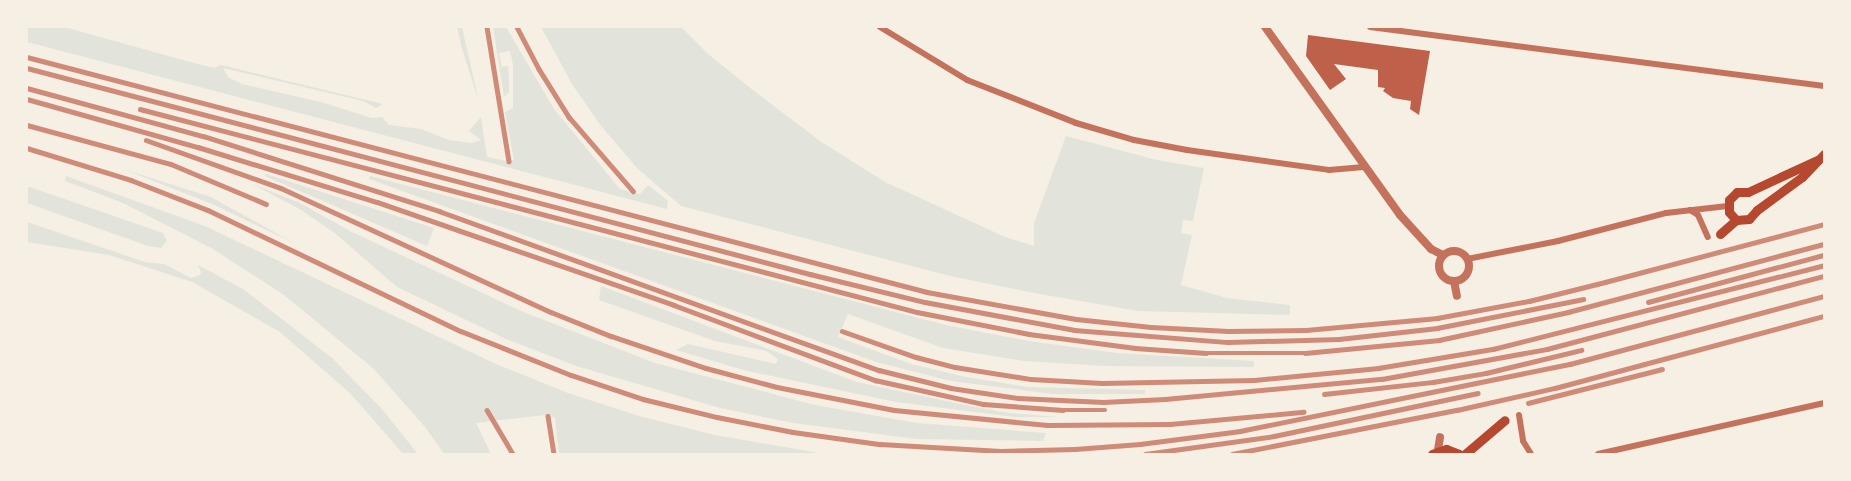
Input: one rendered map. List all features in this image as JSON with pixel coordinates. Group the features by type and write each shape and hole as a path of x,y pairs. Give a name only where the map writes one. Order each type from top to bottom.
{"main road":[{"path":"1736,220 1729,212 1728,206 1729,200 1737,192 1748,192 1821,157"},
{"path":"1720,234 1736,220 1749,219 1757,210 1802,177 1821,157"},
{"path":"1748,192 1757,203 1757,210"},
{"path":"1465,454 1505,420"},
{"path":"1435,452 1446,449 1459,454"}],"street":[{"path":"880,27 967,80 1086,126 1134,140 1187,150 1329,170 1364,167"},
{"path":"1266,27 1400,215 1431,249 1443,255"},
{"path":"1371,27 1824,87"},
{"path":"1467,259 1468,271 1460,279 1448,280 1440,272 1440,260 1443,255 1456,251 1467,259 1558,241 1666,213 1728,206"},
{"path":"1689,210 1698,215 1708,237"},
{"path":"1454,281 1457,296"},
{"path":"1598,454 1824,403"},
{"path":"1519,415 1523,441 1531,454"},
{"path":"1435,452 1440,437"}],"shaded area":[{"path":"27,27 64,27 214,68 221,65 383,104 376,108 363,101 223,68 228,77 242,84 321,102 372,118 382,117 389,125 421,129 449,140 472,143 481,140 469,131 481,117 487,157 506,161 514,160 505,112 513,108 513,65 510,51 499,53 502,67 508,66 509,92 504,97 493,27 506,27 554,109 620,189 640,194 648,185 668,201 667,209 27,42"},
{"path":"457,27 462,27 479,102 461,45"},
{"path":"541,27 681,27 708,54 820,141 885,182 1005,237 1034,246 1034,223 1066,136 1157,160 1204,168 1193,221 1183,220 1181,233 1192,235 1181,285 1227,298 1290,305 1290,315 1138,311 1034,293 950,276 681,206 638,169 601,126 572,84"},
{"path":"123,169 211,197 294,243 212,204"},
{"path":"266,174 434,228 427,246 265,176"},
{"path":"66,176 205,226 496,364 568,393 639,416 715,435 825,454 559,454 555,418 546,415 476,423 491,454 444,454 425,427 374,369 284,295 213,249 123,203 65,181"},
{"path":"370,176 946,325 1029,341 1117,353 1254,361 1254,367 1104,366 1024,361 943,348 848,314 838,337 911,364 966,377 1028,387 1145,390 1145,394 1052,394 951,381 876,362 369,179"},
{"path":"250,183 300,203 350,231 521,311 655,363 815,405 917,423 1046,433 1043,441 916,439 793,423 720,408 576,366 506,339 397,287 336,234 301,210"},
{"path":"27,186 163,233 167,241 161,248 148,246 27,203"},
{"path":"27,222 145,262 164,264 191,278 200,275 198,265 243,289 332,358 381,408 418,454 403,454 350,393 280,332 192,282 109,255 27,242"},
{"path":"601,286 857,382 1009,413 1059,417 1015,417 896,402 747,371 676,350 688,344 776,364 778,359 766,351 715,341 599,300"}],"building":[{"path":"1308,35 1430,51 1419,115 1410,109 1411,101 1393,98 1383,91 1385,88 1378,87 1378,70 1334,64 1346,79 1330,90 1306,56"}],"railway":[{"path":"487,27 509,161"},
{"path":"517,27 539,69 569,117 633,191"},
{"path":"27,57 927,292 1076,319 1151,327 1228,331 1306,330 1437,318 1529,301 1824,224"},
{"path":"27,68 810,274 925,302 1074,330 1228,342 1339,339 1437,328 1583,299"},
{"path":"27,88 203,136 439,211 879,370 951,388 1018,398 1103,402 1165,399 1382,379 1547,349 1824,276"},
{"path":"27,99 198,147 377,202 674,305 875,380 983,404 1063,410 1105,410"},
{"path":"140,109 917,312 1029,334 1135,348 1206,353 1305,353 1439,340 1568,312 1824,244"},
{"path":"27,125 171,164 266,204"},
{"path":"146,140 281,188 551,312 611,336 706,368 777,387 894,410 1047,425 1170,424 1303,412"},
{"path":"27,148 131,180 208,210 461,331 571,375 643,399 717,417 793,432 880,444 1001,451 1075,449 1140,444 1240,431 1570,364 1824,296"},
{"path":"1648,302 1824,255"},
{"path":"842,331 916,357 955,367 1031,379 1102,383 1254,380 1378,368 1493,349 1824,265"},
{"path":"1232,454 1457,410 1555,388 1824,316"},
{"path":"1324,394 1433,382 1486,373 1581,350"},
{"path":"1528,403 1662,369"},
{"path":"1145,454 1274,436 1478,393"},
{"path":"487,410 513,454"},
{"path":"548,416 554,454"}]}
